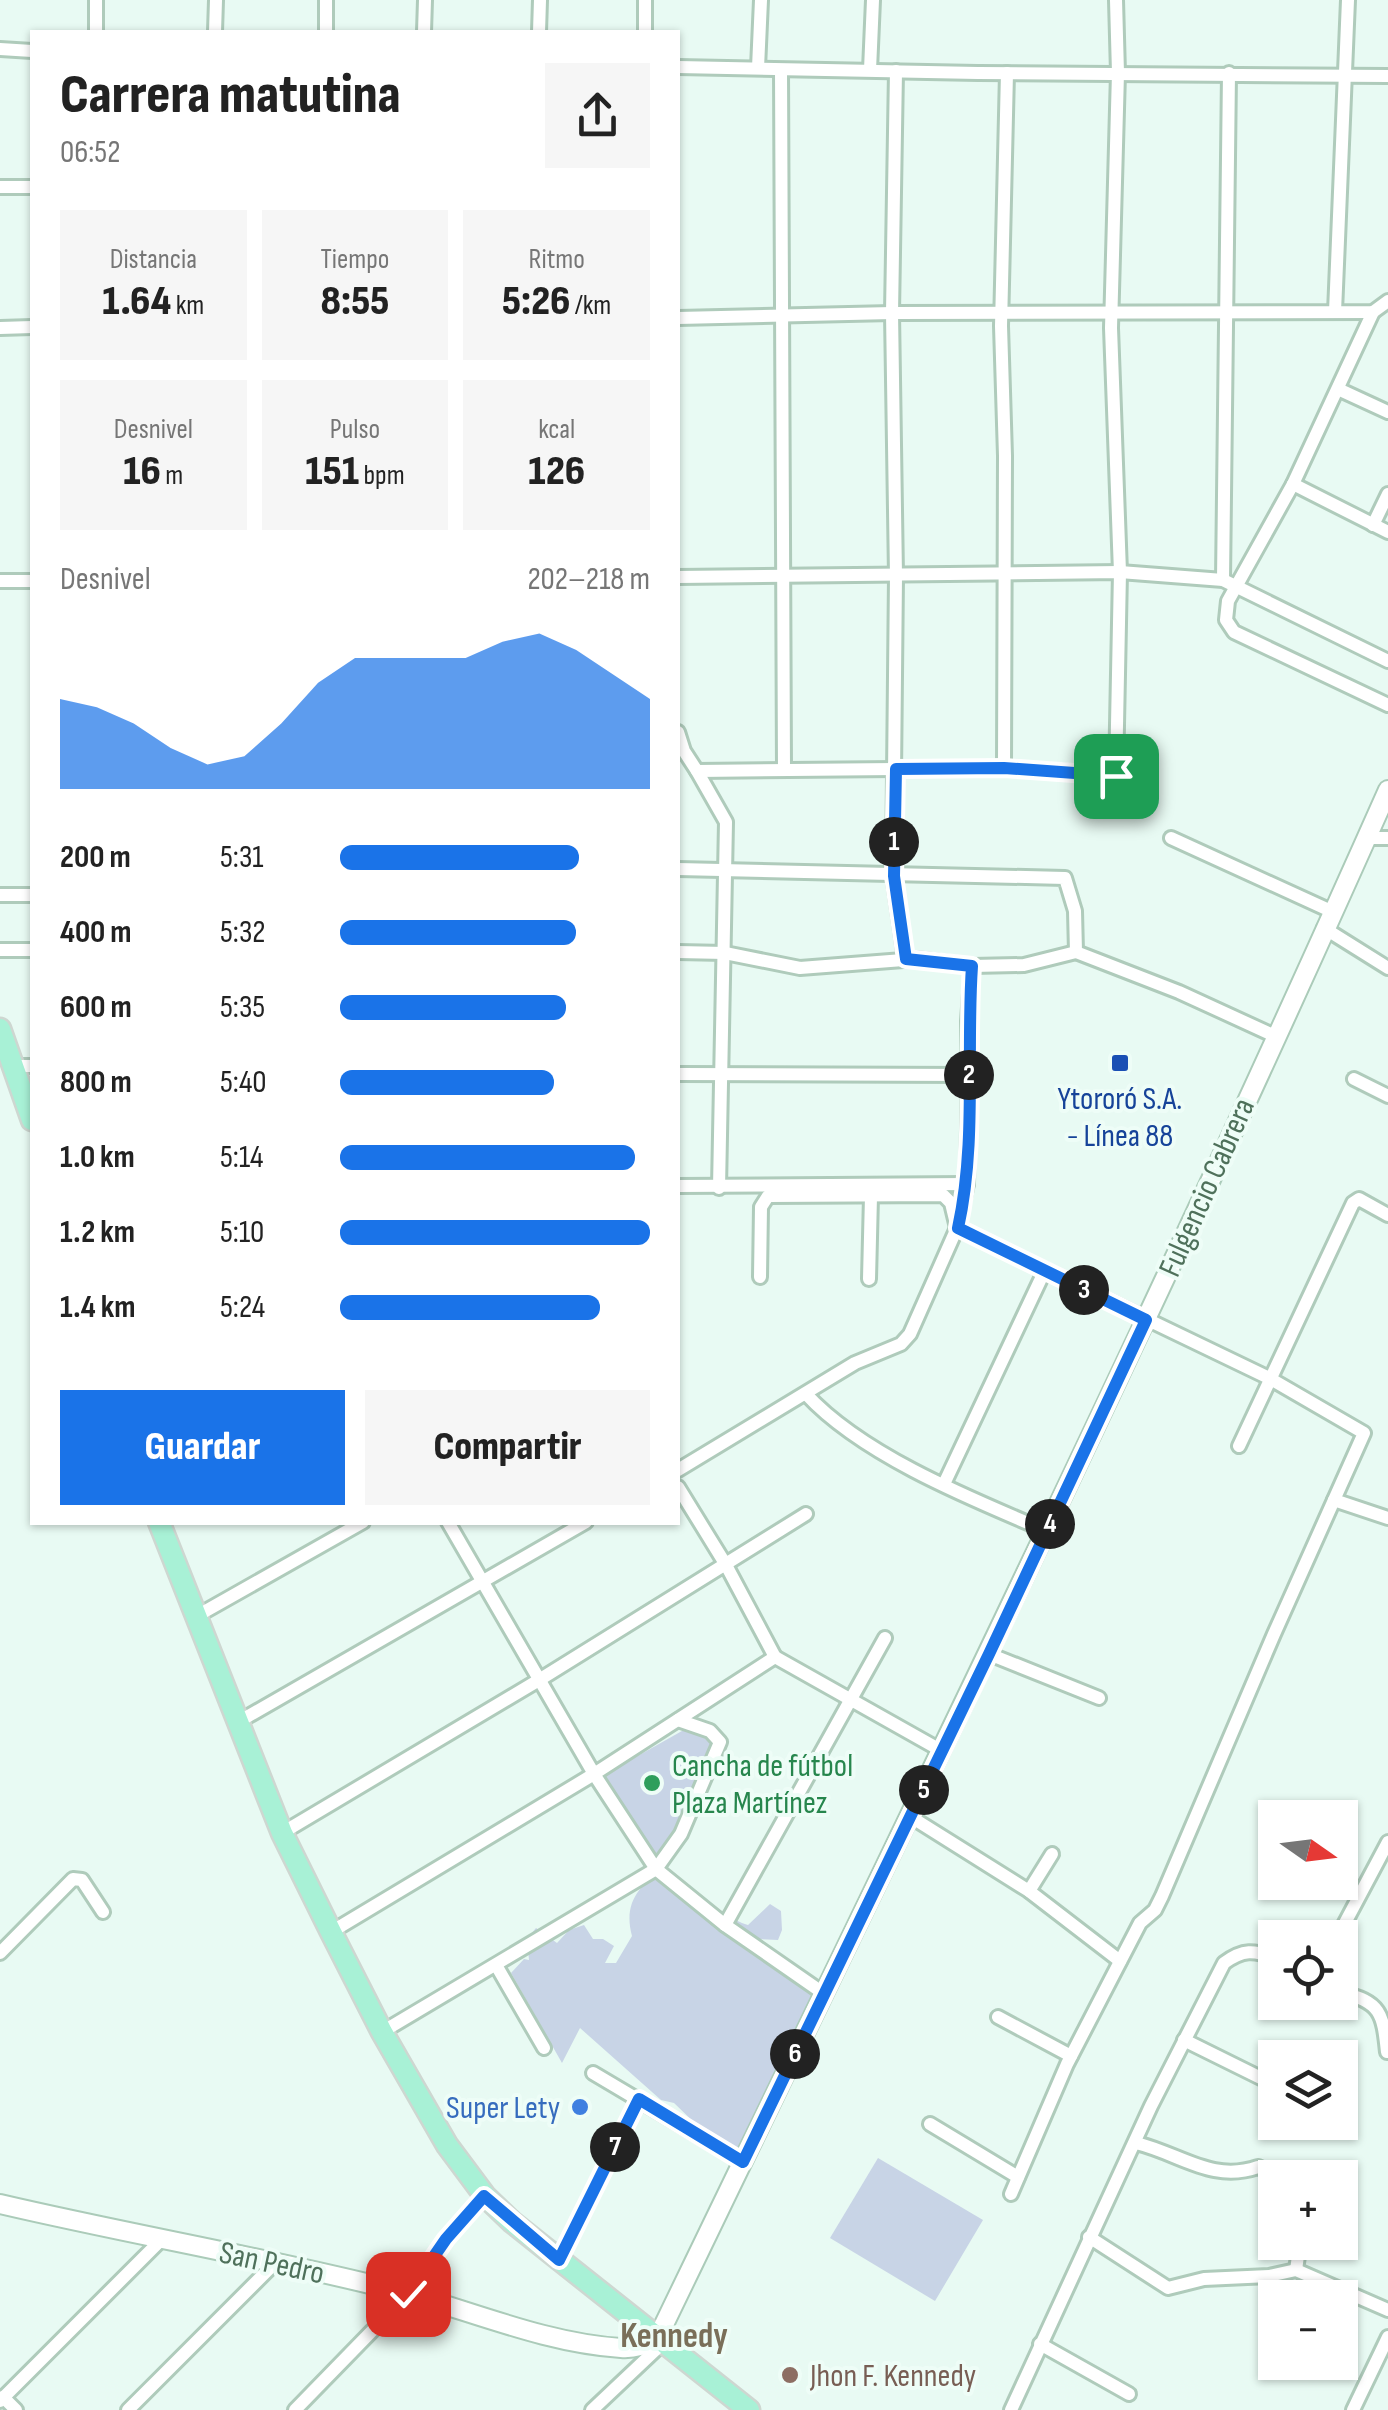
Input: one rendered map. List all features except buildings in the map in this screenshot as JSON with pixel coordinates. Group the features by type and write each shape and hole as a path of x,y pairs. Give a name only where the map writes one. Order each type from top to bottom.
{"main road":[{"name":"Fulgencio Cabrera","path":"660,2342 1146,1320 1388,790"},
{"path":"0,1029 30,1114"},
{"path":"161,1525 282,1833 382,2032 447,2145 484,2196 660,2342 749,2410"},
{"name":"San Pedro","path":"0,2205 277,2261 544,2334 640,2348 660,2342"}],"street":[{"path":"94,30 96,0"},
{"path":"216,0 216,30"},
{"path":"326,0 326,30"},
{"path":"424,0 424,30"},
{"path":"539,30 540,0"},
{"path":"645,0 645,30"},
{"path":"758,68 760,0"},
{"path":"870,70 873,0"},
{"path":"1116,0 1118,73 1111,313 1120,572 1116,776"},
{"path":"1335,312 1348,0"},
{"path":"0,50 30,52"},
{"path":"680,67 1388,76"},
{"path":"781,70 784,768"},
{"path":"896,71 892,313 896,576 894,876 906,959"},
{"path":"1004,768 1001,314 1007,73"},
{"path":"1229,73 1230,583 1226,620 1234,632 1388,705"},
{"path":"0,187 30,187"},
{"path":"1230,583 1294,484 1374,312 1388,301"},
{"path":"680,318 892,313 1374,312"},
{"path":"0,328 30,327"},
{"path":"1338,389 1388,412"},
{"path":"1294,484 1388,532"},
{"path":"1373,525 1388,494"},
{"path":"680,577 1120,572 1230,583 1388,661"},
{"path":"0,581 30,580"},
{"path":"680,738 726,822 718,1188"},
{"path":"697,771 1004,768 1146,777"},
{"path":"1171,838 1327,920 1388,968"},
{"path":"1367,838 1388,838"},
{"path":"680,869 1065,878 1075,910 1076,952"},
{"path":"0,895 30,896"},
{"path":"0,950 30,950"},
{"path":"680,952 725,953 800,968 906,959 972,966 1024,965 1076,952 1179,992 1275,1036"},
{"path":"680,1469 855,1364 902,1344 910,1334 958,1228 967,1184 972,966"},
{"path":"680,1074 969,1076"},
{"path":"1354,1079 1388,1096"},
{"path":"680,1186 967,1184"},
{"path":"760,1277 760,1216 766,1198 944,1195 951,1203 958,1228 1269,1378 1364,1433 1162,1896 1155,1910 1140,1922 1071,2056 1011,2194"},
{"path":"868,1279 871,1196"},
{"path":"1238,1446 1352,1203 1359,1200 1388,1215"},
{"path":"944,1484 1045,1270"},
{"path":"806,1394 822,1412 861,1440 944,1484 1047,1530"},
{"path":"680,1490 776,1657 942,1751"},
{"path":"1334,1500 1388,1518"},
{"path":"282,1833 806,1514"},
{"path":"194,1617 357,1525"},
{"path":"450,1525 594,1774 656,1869 725,1925 824,1993"},
{"path":"238,1722 581,1525"},
{"path":"725,1925 884,1638"},
{"path":"989,1654 1099,1698"},
{"path":"331,1932 594,1774 776,1657"},
{"path":"382,2032 656,1869 681,1834 720,1742 710,1731 678,1720"},
{"path":"911,1817 1029,1890 1120,1961"},
{"path":"1347,1920 1388,1842"},
{"path":"1029,1890 1052,1854"},
{"path":"0,1953 74,1879 82,1880 102,1912"},
{"path":"1011,2410 1089,2237 1224,1962 1238,1952 1258,1952"},
{"path":"496,1965 544,2048"},
{"path":"1358,1999 1373,2004 1384,2018 1386,2052"},
{"path":"998,2016 1071,2056"},
{"path":"1184,2040 1258,2077"},
{"path":"593,2073 743,2162"},
{"path":"559,2260 639,2099"},
{"path":"930,2124 1018,2178"},
{"path":"1136,2143 1159,2148 1222,2174 1258,2166"},
{"path":"295,2410 408,2294 446,2239 484,2196"},
{"path":"1089,2237 1168,2288 1204,2279 1269,2276 1296,2270 1388,2310"},
{"path":"16,2410 2,2399 161,2240"},
{"path":"1296,2270 1297,2260"},
{"path":"128,2410 277,2261"},
{"path":"1353,2410 1388,2337"},
{"path":"592,2410 660,2342"},
{"path":"1040,2344 1129,2394"},
{"path":"0,2382 16,2384"}],"shaded area":[{"path":"689,1727 714,1742 699,1784 658,1861 604,1775"},
{"path":"663,1868 697,1892 712,1910 745,1924 770,1904 781,1911 778,1940 759,1939 792,1964 816,1998 804,2013 814,2025 744,2151 704,2132 674,2103 661,2100 580,2028 562,2063 511,1973 524,1959 529,1960 527,1939 536,1928 557,1943 569,1930 584,1925 593,1939 603,1939 614,1946 605,1963 616,1963 632,1936 630,1914 635,1896"},
{"path":"878,2158 983,2220 935,2301 830,2238"}],"place":[{"name":"Ytororó S.A. - Línea 88","path":"1120,1063"},
{"name":"Cancha de fútbol Plaza Martínez","path":"652,1783"},
{"name":"Super Lety","path":"580,2107"},
{"name":"Jhon F. Kennedy","path":"790,2375"}],"district":[{"name":"Kennedy","path":"674,2335"}],"route":[{"path":"408,2294 446,2239 484,2196 559,2260 639,2099 743,2162 1146,1320 958,1228 967,1184 972,966 906,959 894,876 896,769 1004,768 1116,776"}]}
